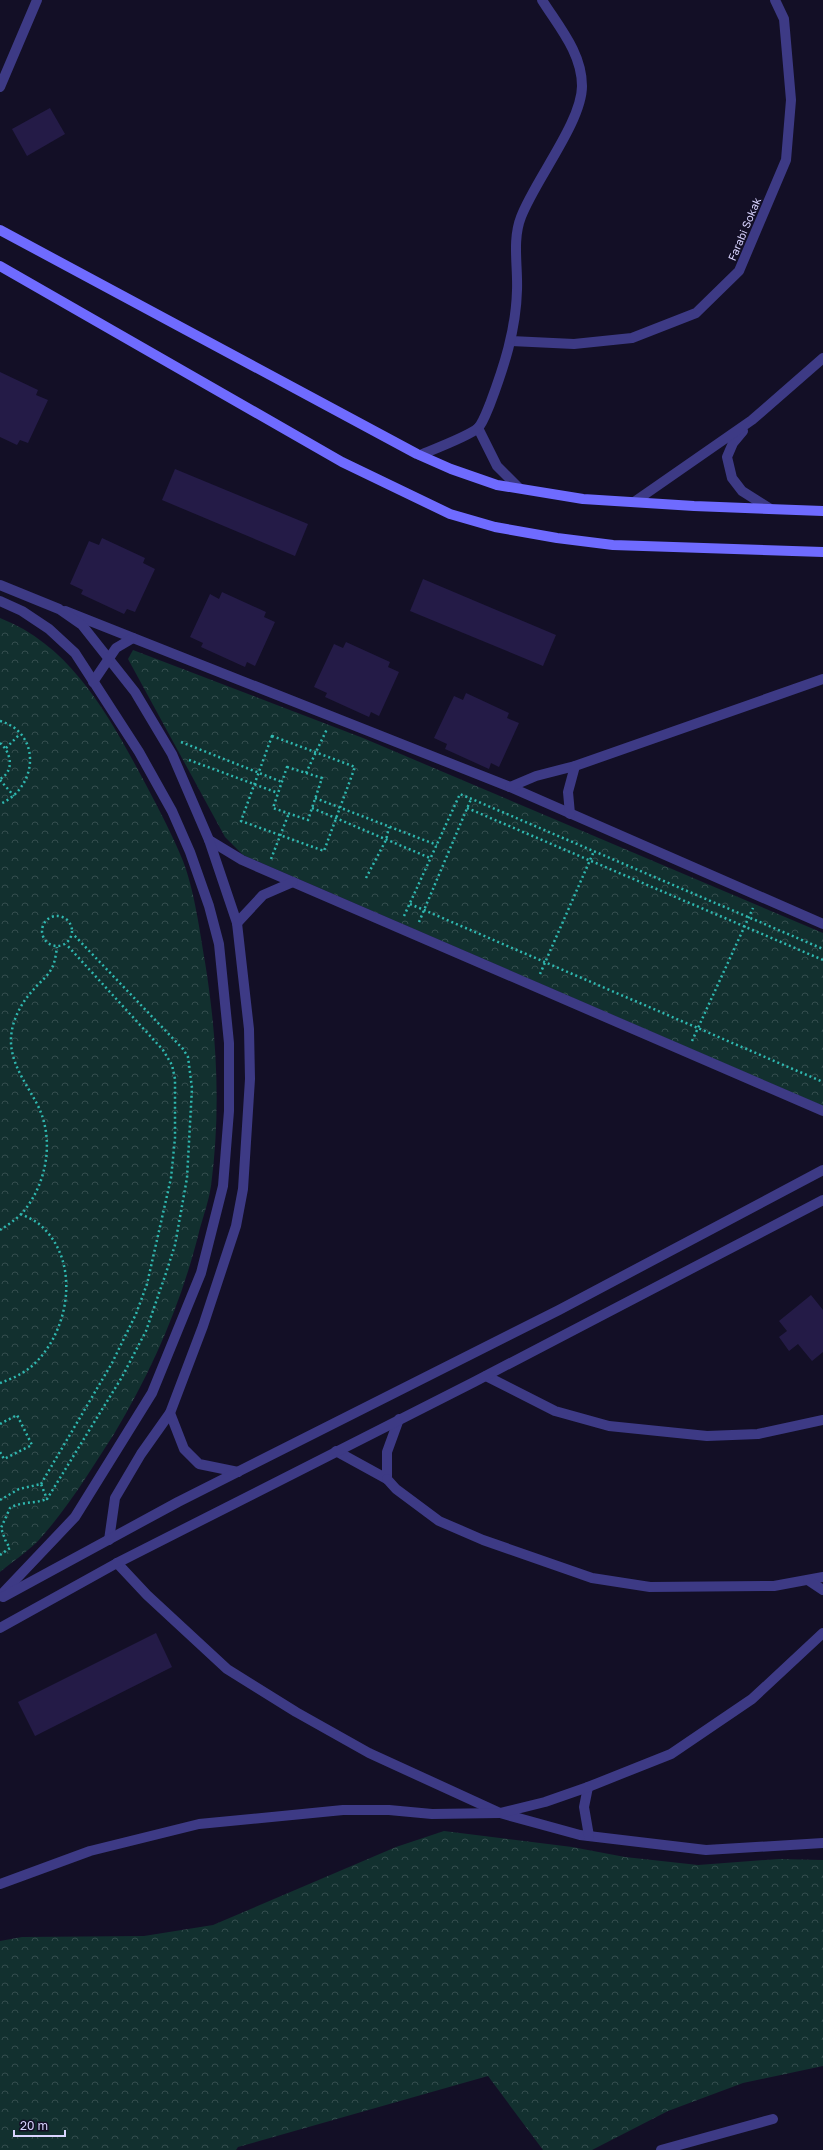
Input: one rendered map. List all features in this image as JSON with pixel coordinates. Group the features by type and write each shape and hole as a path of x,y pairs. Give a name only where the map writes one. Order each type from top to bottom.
{"main road":[{"path":"0,230 420,454 451,469 497,485 583,499 823,510"},
{"path":"0,266 342,462 450,514 495,527 557,538 613,545 823,552"}],"street":[{"path":"0,87 37,0"},
{"path":"420,454 447,444 478,428 505,365 511,341 517,291 516,250 520,219 531,193 576,114 582,87 578,58 542,0"},
{"name":"Farabi Sokak","path":"511,341 574,344 632,338 696,313 739,271 786,160 791,100 784,19 775,0"},
{"path":"634,502 752,420 823,358"},
{"path":"752,420 733,443 727,457 732,478 742,492 769,508"},
{"path":"478,428 497,466 518,488"},
{"path":"0,585 510,787 823,924"},
{"path":"0,601 22,611 49,630 75,653 139,752 172,811 190,852 211,914 219,944 229,1043 229,1111 223,1186 201,1273 152,1393 74,1517 0,1597"},
{"path":"59,609 82,625 108,660 135,692 172,754 209,840 237,923 249,1029 248,1126 243,1189 236,1226 219,1279 170,1413 141,1454 115,1498 109,1540"},
{"path":"93,682 116,648 133,638"},
{"path":"510,787 536,776 575,766 823,678"},
{"path":"570,814 568,792 575,766"},
{"path":"209,840 242,860 823,1111"},
{"path":"237,923 263,895 293,882"},
{"path":"0,1597 238,1472 559,1310 823,1170"},
{"path":"0,1628 117,1563 486,1376 823,1200"},
{"path":"486,1376 555,1411 609,1426 707,1436 758,1434 823,1420"},
{"path":"170,1413 184,1449 199,1464 238,1472"},
{"path":"387,1478 387,1452 399,1419"},
{"path":"336,1451 387,1478 396,1489 439,1521 483,1540 592,1578 650,1587 774,1586 823,1577"},
{"path":"117,1563 147,1595 227,1669 296,1712 369,1752 500,1812 589,1836 706,1850 823,1843"},
{"path":"808,1580 823,1590"},
{"path":"0,1884 90,1851 199,1824 342,1810 389,1810 432,1814 500,1812 545,1802 588,1787 671,1754 752,1699 823,1633"},
{"path":"588,1787 584,1807 589,1836"},
{"path":"661,2150 773,2119"}],"path":[{"path":"306,773 334,716"},
{"path":"0,721 13,727 20,734 26,743 30,764 25,784 14,796 0,804"},
{"path":"160,733 282,782"},
{"path":"6,748 20,734"},
{"path":"272,736 315,753 355,767 324,851 241,821 272,736"},
{"path":"0,743 6,748 10,758 9,768 0,779 14,796"},
{"path":"172,754 278,793"},
{"path":"287,767 306,773 322,778 308,820 273,808 287,767"},
{"path":"402,922 460,794 823,949"},
{"path":"315,798 437,845"},
{"path":"416,928 471,799"},
{"path":"312,808 430,858"},
{"path":"467,808 823,960"},
{"path":"267,871 289,813"},
{"path":"366,878 386,840 389,827"},
{"path":"538,980 594,851"},
{"path":"690,1046 758,896"},
{"path":"410,904 424,908 823,1082"},
{"path":"0,1555 10,1548 1,1528 10,1508 23,1502 40,1502 47,1499 122,1378 146,1331 175,1245 187,1178 191,1096 188,1057 183,1049 73,934 72,925 66,918 56,915 47,919 42,927 42,936 48,944 57,947 66,944 73,934"},
{"path":"0,1500 19,1489 41,1484 112,1363 136,1314 147,1284 172,1178 175,1138 175,1079 172,1065 163,1050 66,944"},
{"path":"0,1230 21,1214 36,1191 44,1168 47,1153 47,1135 44,1122 36,1103 26,1087 14,1059 11,1038 21,1005 52,968 57,947"},
{"path":"0,1383 32,1366 49,1347 57,1332 65,1303 65,1269 57,1249 39,1224 21,1214"},
{"path":"0,1423 17,1415 32,1445 4,1459 0,1452"},
{"path":"41,1484 47,1499"}],"green space":[{"path":"0,618 24,629 45,644 64,661 81,680 111,722 137,768 178,849 190,884 205,962 215,1046 217,1102 214,1158 209,1196 193,1255 175,1309 154,1360 114,1434 69,1502 38,1541 0,1572"},
{"path":"133,650 363,738 823,933 823,1106 243,855 225,837 128,659"},
{"path":"444,1831 572,1847 625,1857 698,1865 779,1859 823,1860 823,2066 743,2083 668,2111 592,2150 543,2150 488,2076 238,2147 236,2150 0,2150 0,1941 22,1937 144,1936 213,1925 396,1847"}],"building":[{"path":"50,108 65,134 27,156 12,129"},
{"path":"0,372 38,390 36,395 48,400 28,443 20,440 17,445 0,437"},
{"path":"175,469 308,524 295,556 162,500"},
{"path":"102,538 145,558 143,563 155,569 135,612 127,609 124,614 81,594 83,590 70,584 89,541 99,545"},
{"path":"423,579 556,635 543,666 410,611"},
{"path":"222,592 266,612 264,617 275,622 255,666 247,662 245,667 201,647 203,643 190,637 210,594 219,599"},
{"path":"346,642 390,662 388,667 399,672 379,716 371,712 369,717 325,697 327,693 314,687 334,644 343,648"},
{"path":"466,693 509,713 507,718 519,723 499,767 491,763 489,769 445,749 447,744 434,738 454,696 463,700"},
{"path":"811,1295 823,1310 823,1352 812,1361 798,1344 789,1351 779,1337 787,1331 779,1321"},
{"path":"156,1633 172,1667 35,1736 18,1702"}]}
